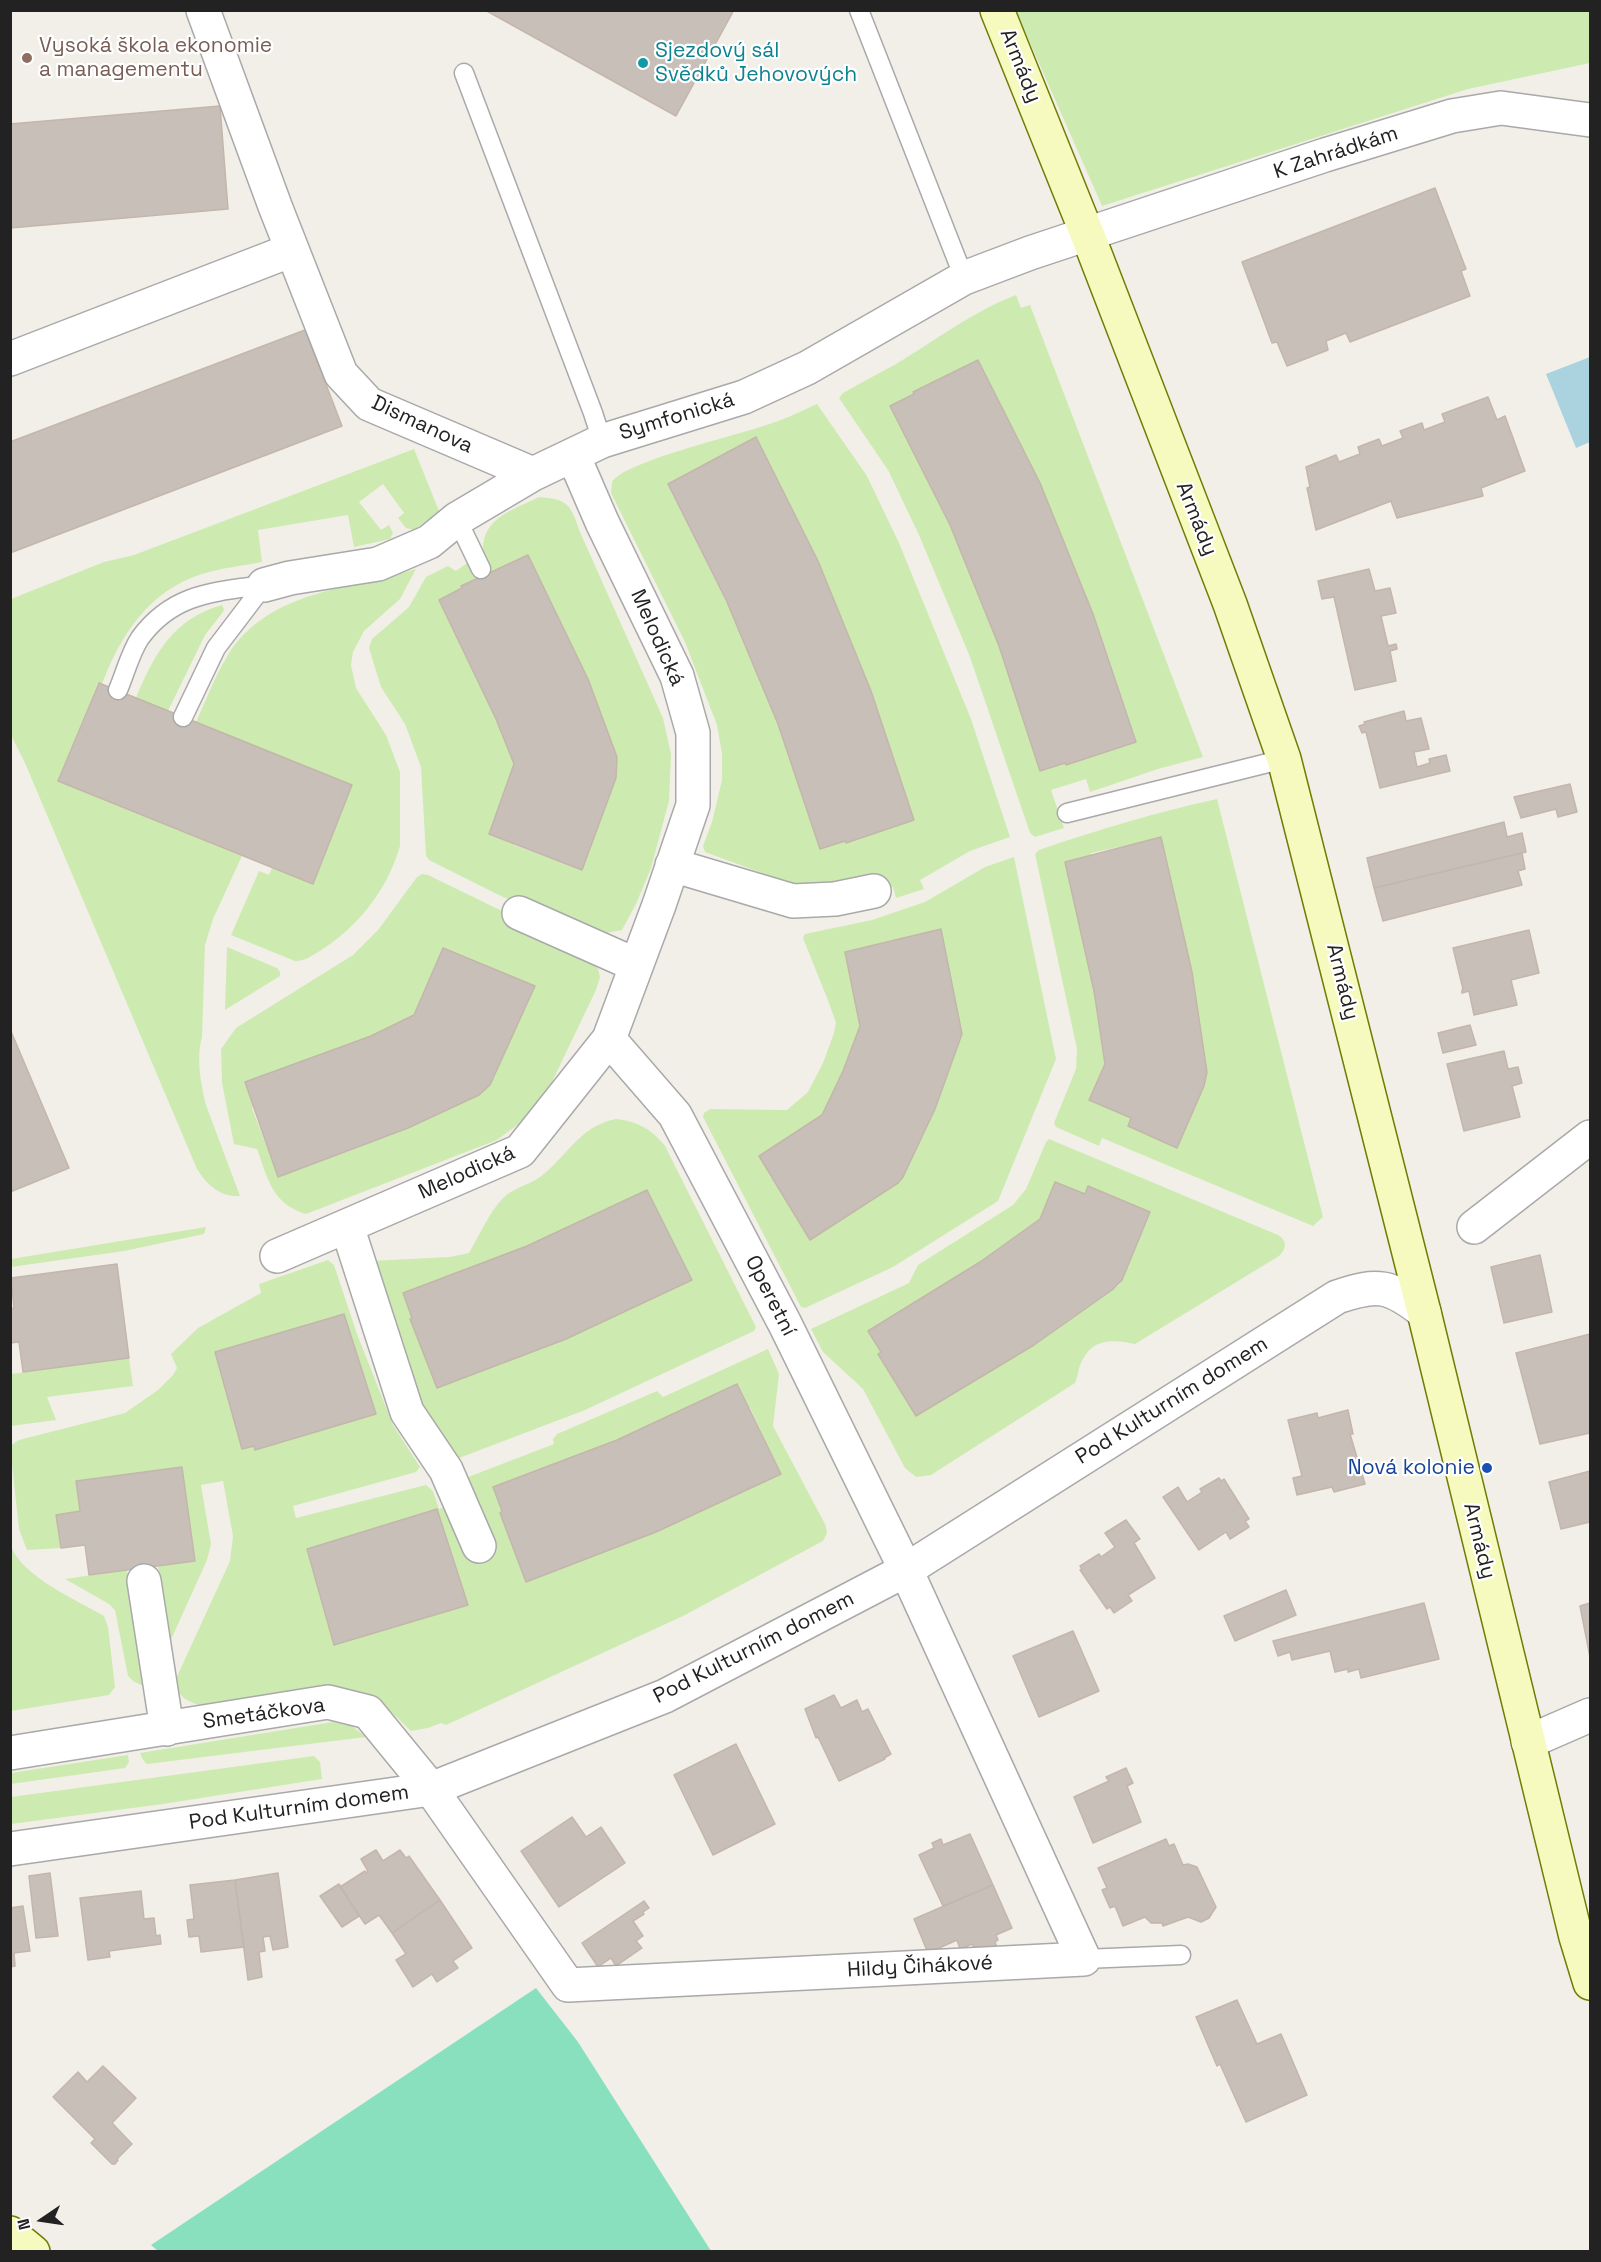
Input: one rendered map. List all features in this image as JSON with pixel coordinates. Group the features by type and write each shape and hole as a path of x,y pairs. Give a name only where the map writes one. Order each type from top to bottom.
{"street":[{"name":"Dismanova","path":"202,10 341,375 369,404 533,474"},
{"name":"Armády","path":"997,10 1088,236 1230,604 1284,759 1424,1312 1576,1937 1590,1983"},
{"name":"K Zahrádkám","path":"1088,236 1325,155 1452,116 1501,108 1590,120"},
{"name":"Symfonická","path":"264,585 290,578 378,564 429,542 457,519 533,474 588,448 744,397 807,368 964,278 1088,236"},
{"path":"10,359 292,250"},
{"name":"Melodická","path":"278,1256 520,1151 609,1039 693,805 693,733 677,676 602,522 588,448"},
{"path":"672,865 793,901 835,899 874,891"},
{"path":"519,913 636,965"},
{"name":"Operetní","path":"609,1039 675,1115 785,1324 906,1570"},
{"path":"1474,1227 1590,1137"},
{"path":"347,1226 407,1412 446,1470 479,1546"},
{"name":"Pod Kulturním domem","path":"10,1849 431,1789 665,1696 906,1570 1336,1297 1362,1288 1388,1289 1406,1298 1424,1312"},
{"path":"906,1570 1084,1959"},
{"path":"144,1581 167,1729"},
{"name":"Smetáčkova","path":"10,1753 328,1702 369,1712 431,1789"},
{"path":"1528,1742 1590,1715"},
{"name":"Hildy Čihákové","path":"431,1789 568,1985 1084,1959"},
{"path":"10,2233 33,2252"}],"lane":[{"path":"858,10 964,278"},
{"path":"464,73 593,413 588,448"},
{"path":"457,519 481,569"},
{"path":"118,690 139,639 166,610 200,594 264,585"},
{"path":"183,717 216,648 264,585"},
{"path":"1067,813 1284,759"},
{"path":"1084,1959 1181,1955"}],"green space":[{"path":"1016,11 1590,11 1590,63 1468,89 1102,206"},
{"path":"1016,295 1021,308 1030,305 1203,757 1158,769 1090,792 1086,779 1051,790 1064,828 1035,837 1030,833 970,657 919,535 888,470 839,398 843,393","holes":["978,360 1040,483 1093,614 1136,742 1067,765 1065,763 1041,771 999,646 950,525 891,406 914,394 913,392"]},
{"path":"817,404 867,476 899,543 971,719 1010,837 970,851 920,880 924,889 896,898 893,887 797,886 705,852 703,846 712,822 722,780 722,754 717,725 685,642 611,493 612,482 636,466 765,426","holes":["755,437 818,561 871,691 914,820 846,843 668,485"]},
{"path":"414,449 439,511 414,530 406,528 398,518 404,513 383,484 359,502 381,530 389,525 393,533 390,539 354,547 348,515 258,530 262,562 202,574 167,591 152,603 139,617 118,648 102,684 98,683 58,781 242,856 213,919 205,945 202,1037 199,1054 206,1105 240,1196 233,1196 215,1189 197,1169 25,763 11,735 11,599 104,562 134,555"},
{"path":"539,497 563,502 571,510 663,718 671,754 669,801 651,868 622,930 606,933 551,910 505,898 429,860 426,856 421,767 405,724 381,687 369,648 372,639 409,607 426,577 448,566 456,571 483,552 487,531 493,523 509,511","holes":["528,555 588,679 617,757 616,778 582,870 514,845 514,843 489,833 514,764 496,719 439,600 462,586"]},
{"path":"416,569 400,599 364,631 353,652 351,665 356,688 386,735 400,772 400,846 388,877 359,919 320,951 305,959 295,961 231,935 259,871 269,875 272,868 313,884 352,785 196,722 228,655 245,633 265,617 288,604 313,595"},
{"path":"222,605 223,612 205,635 168,711 136,698 150,667 167,640 190,619"},
{"path":"1217,799 1323,1217 1313,1226 1102,1138 1099,1146 1056,1127 1054,1123 1076,1069 1077,1049 1035,854 1039,850 1083,835","holes":["1161,838 1192,972 1207,1072 1204,1086 1177,1147 1128,1126 1131,1118 1089,1100 1105,1064 1094,991 1065,862 1091,856 1091,853"]},
{"path":"1014,857 1056,1059 998,1201 893,1267 805,1308 801,1307 703,1117 704,1113 710,1109 787,1110 808,1092 823,1063 836,1023 803,938 805,934 872,920 925,902 985,867","holes":["941,930 962,1034 935,1109 903,1177 898,1183 810,1240 759,1155 822,1115 843,1071 860,1026 845,952"]},
{"path":"422,874 428,875 502,911 538,938 597,964 600,977 596,990 539,1109 497,1140 306,1214 295,1210 278,1197 268,1180 257,1149 234,1144 222,1083 221,1049 236,1028 353,955 378,930 417,877","holes":["443,948 535,986 490,1085 479,1095 408,1128 278,1176 252,1108 254,1107 245,1082 371,1036 414,1015"]},
{"path":"227,947 277,968 280,976 225,1010"},
{"path":"616,1119 637,1124 655,1135 665,1146 756,1327 754,1331 585,1410 459,1458 455,1457 420,1406 370,1261 450,1257 469,1253 489,1217 503,1198 540,1177 583,1135 603,1123","holes":["647,1190 692,1280 437,1387 410,1320 412,1318 403,1293 527,1246"]},
{"path":"1049,1139 1278,1235 1285,1245 1279,1256 1135,1344 1112,1341 1092,1348 1082,1361 1075,1383 931,1475 916,1477 905,1468 863,1389 823,1352 811,1329 909,1283 918,1265 1013,1205 1026,1189","holes":["1088,1186 1150,1212 1119,1285 1034,1345 916,1416 868,1331 980,1262 1040,1219 1085,1194"]},
{"path":"206,1227 204,1234 124,1251 11,1267 11,1259"},
{"path":"328,1260 334,1265 357,1334 393,1425 420,1467 416,1472 293,1506 296,1518 426,1485 433,1491 439,1509 451,1504 470,1560 490,1553 463,1479 554,1444 553,1439 557,1434 657,1391 663,1397 768,1349 779,1374 773,1426 826,1526 827,1533 823,1541 683,1616 446,1725 441,1723 411,1731 385,1706 365,1693 339,1687 204,1706 189,1701 179,1693 174,1683 230,1561 233,1536 223,1481 201,1485 211,1544 207,1560 169,1644 158,1566 195,1561 182,1467 76,1481 80,1511 61,1548 27,1550 19,1529 10,1446 19,1440 125,1413 158,1390 173,1375 177,1368 171,1354 198,1328 261,1293 259,1284","holes":["344,1314 376,1413 255,1450 254,1446 242,1449 215,1352","737,1384 781,1474 656,1532 526,1581 500,1513 502,1511 493,1487 617,1440","437,1510 468,1605 335,1645 308,1548"]},
{"path":"129,1358 133,1386 47,1397 56,1420 11,1426 11,1374"},
{"path":"11,1547 27,1568 39,1578 104,1616 108,1627 115,1687 109,1695 11,1711"},
{"path":"127,1570 143,1686 128,1676 115,1610 109,1604 65,1579"},
{"path":"333,1722 352,1726 366,1737 147,1764 140,1753"},
{"path":"128,1755 129,1762 125,1768 11,1784 11,1773"},
{"path":"314,1756 320,1762 322,1779 163,1804 11,1824 11,1797"},
{"path":"536,1988 578,2042 711,2251 159,2252 151,2245"}],"water":[{"path":"1590,357 1590,442 1576,448 1546,374"}],"building":[{"name":"Sjezdový sál Svědků Jehovových","path":"485,10 734,10 676,116"},
{"path":"220,106 228,209 10,228 10,124"},
{"path":"1435,188 1466,269 1461,271 1470,296 1350,342 1346,333 1326,341 1328,350 1287,366 1277,342 1272,343 1242,262"},
{"path":"305,330 342,426 10,553 10,442"},
{"path":"978,360 1040,483 1093,614 1136,742 1040,771 999,646 950,525 890,406"},
{"path":"1488,397 1497,420 1505,416 1525,471 1481,488 1483,496 1397,518 1391,501 1316,530 1307,488 1310,487 1306,467 1336,455 1339,462 1360,454 1358,447 1379,439 1382,446 1403,438 1400,431 1422,423 1424,430 1445,422 1442,414"},
{"path":"756,437 818,561 871,691 914,820 846,843 845,841 820,849 778,724 727,602 668,484"},
{"path":"528,555 588,679 617,757 616,778 582,870 489,834 514,764 496,719 439,600 462,588 461,586"},
{"path":"1369,569 1375,591 1390,588 1396,613 1381,616 1388,646 1396,644 1397,649 1390,651 1396,681 1355,690 1334,597 1322,599 1318,581"},
{"path":"99,683 352,785 313,884 58,781"},
{"path":"1404,711 1406,721 1421,718 1429,749 1414,752 1417,767 1430,763 1429,759 1446,755 1450,771 1380,788 1366,732 1362,733 1359,726 1365,724 1364,722"},
{"path":"1570,784 1577,812 1558,817 1556,809 1521,818 1514,797"},
{"path":"1504,822 1507,837 1522,833 1526,852 1374,888 1367,858"},
{"path":"1161,837 1192,972 1207,1072 1204,1086 1177,1148 1128,1126 1131,1118 1089,1100 1105,1064 1094,991 1065,862"},
{"path":"1522,853 1525,869 1518,871 1522,885 1383,921 1374,888"},
{"path":"941,929 962,1034 935,1109 898,1183 810,1240 759,1156 822,1115 843,1071 860,1026 845,952"},
{"path":"1529,930 1539,973 1511,980 1517,1005 1474,1015 1469,991 1462,993 1453,948"},
{"path":"443,948 535,986 490,1085 479,1095 408,1128 278,1177 245,1082 371,1036 414,1015"},
{"path":"1470,1025 1476,1045 1443,1053 1438,1033"},
{"path":"10,1029 69,1168 10,1192"},
{"path":"1504,1051 1508,1069 1518,1067 1522,1083 1512,1086 1520,1117 1464,1131 1447,1064"},
{"path":"1055,1182 1085,1194 1088,1186 1150,1212 1122,1280 1112,1290 1034,1345 916,1416 878,1354 881,1352 868,1331 980,1262 1040,1219"},
{"path":"647,1190 692,1280 566,1339 437,1388 410,1319 412,1318 403,1293 527,1246"},
{"path":"1540,1255 1552,1312 1504,1323 1491,1267"},
{"path":"117,1264 129,1358 23,1372 19,1342 10,1343 10,1309 14,1308 11,1278"},
{"path":"344,1314 376,1414 255,1450 254,1446 242,1449 215,1352"},
{"path":"1590,1334 1590,1433 1540,1444 1516,1353"},
{"path":"737,1384 781,1474 656,1532 526,1582 500,1513 502,1511 493,1487 617,1440"},
{"path":"1348,1410 1353,1434 1350,1434 1365,1484 1334,1492 1332,1487 1297,1495 1293,1478 1302,1476 1288,1420 1317,1413 1318,1418"},
{"path":"182,1467 195,1561 89,1575 85,1545 61,1548 56,1515 80,1511 76,1481"},
{"path":"1590,1471 1590,1522 1561,1529 1549,1482"},
{"path":"1219,1478 1221,1481 1224,1479 1249,1519 1245,1521 1249,1527 1230,1539 1226,1532 1199,1550 1163,1497 1178,1487 1187,1502 1202,1492 1200,1489"},
{"path":"437,1509 468,1605 334,1645 307,1549"},
{"path":"1126,1520 1140,1539 1134,1543 1155,1578 1128,1595 1132,1601 1114,1613 1110,1607 1107,1609 1080,1570 1082,1569 1080,1566 1099,1554 1101,1557 1115,1547 1105,1533"},
{"path":"1286,1590 1296,1615 1235,1641 1224,1616"},
{"path":"1424,1603 1439,1659 1361,1678 1359,1669 1335,1672 1330,1651 1292,1660 1290,1652 1278,1656 1273,1641"},
{"path":"1590,1603 1590,1657 1580,1606"},
{"path":"1073,1631 1099,1691 1039,1717 1013,1656"},
{"path":"834,1695 841,1708 857,1700 862,1712 868,1709 891,1754 839,1781 818,1737 816,1738 805,1709"},
{"path":"736,1744 775,1824 713,1855 674,1775"},
{"path":"1126,1768 1133,1783 1127,1786 1141,1822 1093,1843 1074,1797 1109,1781 1106,1777"},
{"path":"572,1817 586,1837 601,1827 625,1863 559,1907 521,1851"},
{"path":"970,1834 993,1885 943,1906 919,1855 934,1848 932,1843 941,1839 943,1845"},
{"path":"1166,1839 1169,1846 1174,1844 1183,1865 1197,1867 1216,1907 1209,1918 1201,1922 1188,1917 1163,1926 1162,1923 1151,1923 1145,1917 1123,1926 1115,1906 1110,1908 1102,1890 1107,1888 1098,1868"},
{"path":"376,1850 383,1861 400,1850 406,1858 409,1856 440,1900 392,1933 379,1915 365,1924 340,1887 368,1871 361,1859"},
{"path":"50,1873 58,1936 36,1938 29,1876"},
{"path":"278,1873 288,1947 273,1950 270,1936 263,1937 265,1951 259,1952 262,1977 248,1980 235,1880"},
{"path":"235,1880 244,1947 201,1952 199,1936 189,1937 187,1920 194,1919 190,1885"},
{"path":"339,1884 359,1916 342,1927 320,1896"},
{"path":"993,1885 1012,1928 996,1935 997,1947 977,1955 972,1944 960,1949 957,1940 928,1953 914,1919"},
{"path":"141,1891 144,1919 154,1918 156,1936 160,1935 161,1944 109,1951 110,1957 88,1960 80,1898"},
{"path":"440,1900 472,1948 453,1961 458,1968 437,1982 432,1974 413,1987 396,1960 406,1954 392,1933"},
{"path":"644,1901 649,1908 633,1921 643,1936 636,1941 642,1948 616,1966 611,1958 598,1967 582,1943"},
{"path":"23,1906 30,1951 14,1953 15,1966 10,1967 10,1908"},
{"path":"1237,2000 1257,2044 1281,2034 1307,2095 1246,2122 1220,2064 1217,2066 1196,2017"},
{"path":"103,2066 136,2098 112,2123 132,2144 115,2164 112,2164 91,2143 95,2139 53,2097 78,2072 87,2082"}],"place":[{"name":"Vysoká škola ekonomie a managementu","path":"27,58"},
{"name":"Sjezdový sál Svědků Jehovových","path":"643,63"},
{"name":"Nová kolonie","path":"1487,1468"}]}
